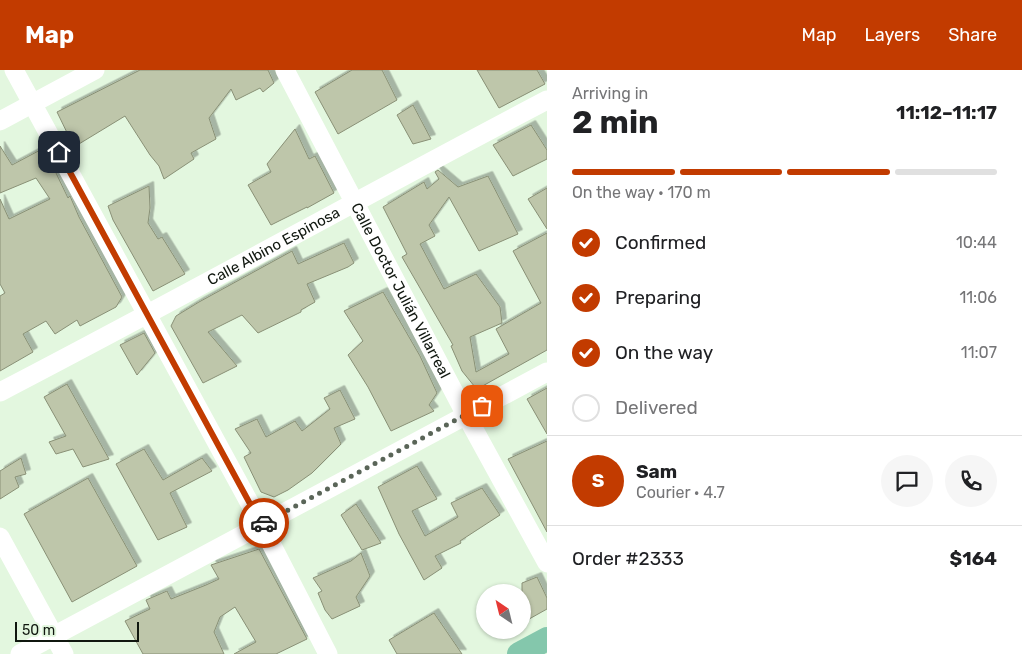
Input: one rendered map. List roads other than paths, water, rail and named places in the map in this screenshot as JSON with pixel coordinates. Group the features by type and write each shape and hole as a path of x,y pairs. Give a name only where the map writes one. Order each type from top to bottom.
{"main road":[{"path":"519,654 547,639"}],"street":[{"path":"14,70 261,524 328,654"},
{"path":"0,121 95,70"},
{"name":"Calle Doctor Julián Villarreal","path":"285,70 466,415 547,563"},
{"name":"Calle Albino Espinosa","path":"0,392 547,100"},
{"path":"20,654 547,372"},
{"path":"0,537 64,654"}]}
